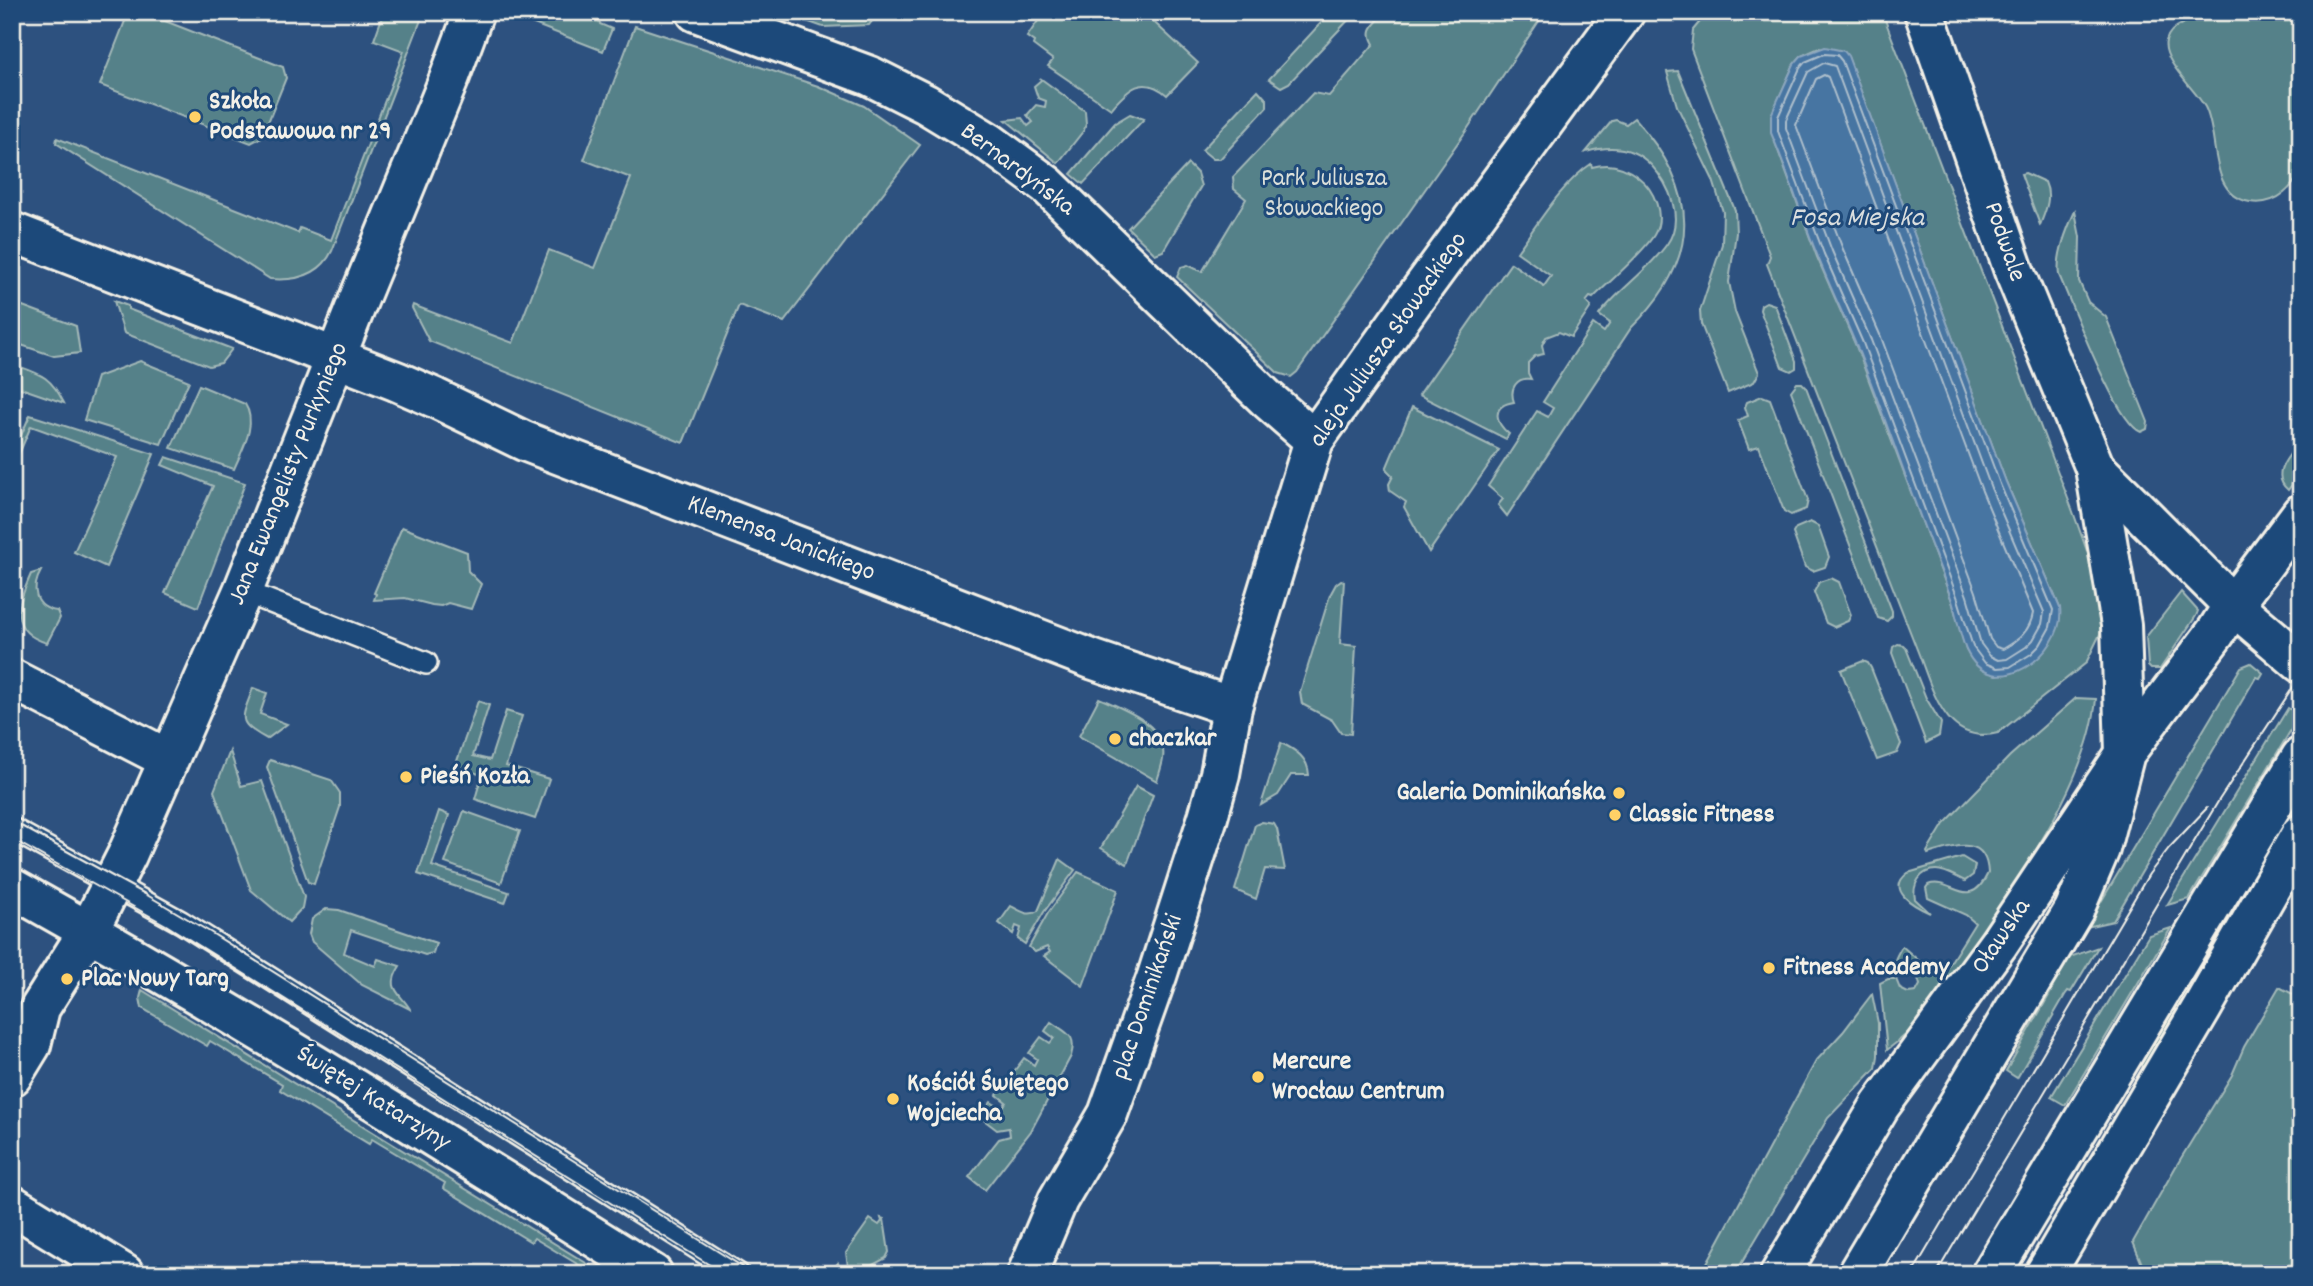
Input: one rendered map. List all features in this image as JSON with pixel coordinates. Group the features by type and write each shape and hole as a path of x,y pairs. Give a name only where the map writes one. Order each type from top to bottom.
{"street":[{"name":"Jana Ewangelisty Purkyniego","path":"89,930 243,591 474,12"},
{"name":"Bernardyńska","path":"696,12 877,79 926,104 990,143 1047,185 1314,440"},
{"name":"aleja Juliusza Słowackiego","path":"1232,707 1314,440 1625,12"},
{"name":"Podwale","path":"1924,12 2014,271 2095,468 2121,625 2125,753"},
{"name":"Klemensa Janickiego","path":"12,232 435,398 524,441 1094,660 1232,707"},
{"name":"Podwale","path":"2095,468 2160,529 2191,565 2233,605 2301,663"},
{"name":"Oławska","path":"1780,1274 1880,1106 1999,943 2125,753 2217,632 2233,605 2301,514"},
{"path":"12,679 168,759"},
{"name":"plac Dominikański","path":"1027,1274 1058,1200 1108,1114 1157,976 1208,817 1220,774 1232,707"},
{"path":"1857,1274 2074,910 2100,849 2125,753"},
{"path":"1991,1274 2301,757"},
{"path":"2045,1274 2301,834"},
{"path":"2260,907 2301,869"},
{"name":"Świętej Katarzyny","path":"12,888 319,1065 653,1274"},
{"path":"12,1076 31,1045 40,1008 89,930"},
{"path":"12,1206 124,1274"}],"lane":[{"path":"243,591 426,663"},
{"path":"12,829 181,922 738,1274"}],"green space":[{"path":"142,12 283,67 286,78 262,137 251,143 100,85 127,16"},
{"path":"384,12 424,12 332,251 321,266 306,275 270,279 56,143 57,138 298,233 300,228 331,240 404,51 374,40"},
{"path":"521,12 590,12 598,15 600,24 612,29 603,51 521,19"},
{"path":"781,12 879,12 869,25 823,27"},
{"path":"1044,12 1053,15 1056,12 1143,12 1198,63 1167,95 1151,86 1143,85 1130,90 1111,109 1048,66 1053,60 1027,37"},
{"path":"1331,12 1356,12 1289,83 1281,87 1269,79"},
{"name":"Park Juliusza Słowackiego","path":"1385,12 1545,12 1466,131 1291,377 1278,373 1177,277 1181,267 1188,265 1202,272 1246,199 1234,189 1233,177 1313,93 1329,96 1374,44 1371,31"},
{"path":"1708,12 1882,12 2091,562 2102,630 2086,663 1998,733 1980,735 1965,731 1953,723 1929,683 1767,264 1770,256 1691,49 1693,30","holes":["1819,48 1848,57 2006,482 2060,608 2051,641 2036,659 1996,675 1981,669 1966,650 1952,601 1856,346 1817,257 1775,142 1775,107 1794,64 1801,56"]},
{"path":"2230,12 2301,12 2301,168 2297,178 2286,191 2263,202 2250,202 2236,197 2227,188 2217,162 2205,107 2174,65 2166,49 2166,41 2176,27 2193,20"},
{"path":"635,26 818,86 864,106 920,145 784,322 739,305 683,443 429,341 412,308 413,305 513,343 549,250 595,268 631,178 584,160"},
{"path":"1678,71 1735,210 1736,233 1729,282 1735,312 1759,373 1754,382 1728,393 1701,324 1700,311 1722,244 1723,212 1713,180 1677,106 1667,72"},
{"path":"1040,78 1085,111 1084,130 1058,163 1006,120 1022,118 1028,126 1033,122 1027,115 1036,105 1045,107 1046,101 1038,98 1034,86"},
{"path":"1258,90 1267,100 1267,107 1220,159 1213,159 1202,150"},
{"path":"1130,114 1144,119 1083,184 1071,174 1115,123"},
{"path":"1634,118 1656,145 1672,171 1681,198 1684,224 1681,250 1671,276 1655,302 1631,328 1507,516 1498,505 1503,499 1488,486 1537,411 1548,417 1553,408 1543,402 1593,324 1604,332 1610,323 1599,315 1659,254 1672,234 1675,213 1669,192 1651,165 1636,154 1620,149 1603,148 1586,152 1612,121 1626,124"},
{"path":"1188,164 1197,173 1201,186 1163,251 1155,254 1128,228"},
{"path":"1591,164 1592,167 1610,165 1622,168 1644,182 1656,203 1659,220 1657,228 1634,259 1586,302 1591,307 1571,337 1559,332 1546,337 1542,345 1544,354 1535,356 1528,363 1531,379 1515,384 1514,402 1499,410 1500,424 1509,434 1506,439 1419,395 1511,263 1544,286 1551,276 1517,252 1570,182"},
{"path":"2025,173 2045,182 2047,188 2047,204 2040,225 2021,174"},
{"path":"2075,211 2080,237 2079,281 2088,302 2106,317 2148,422 2147,429 2141,432 2119,408 2107,386 2059,275 2061,251"},
{"path":"114,301 128,306 128,309 232,349 221,363 209,366 124,333"},
{"path":"12,302 76,326 80,353 54,356 12,342"},
{"path":"1766,302 1775,305 1796,361 1796,368 1791,371 1782,367 1760,310 1761,305"},
{"path":"140,361 189,381 161,444 84,420 97,377"},
{"path":"12,364 49,381 64,403 12,385"},
{"path":"1797,383 1806,387 1892,611 1892,616 1887,621 1878,618 1791,391"},
{"path":"199,385 245,404 249,412 247,437 234,469 171,448"},
{"path":"1762,396 1770,399 1808,500 1806,509 1791,515 1784,511 1759,446 1749,449 1738,420 1748,416 1745,407 1747,402"},
{"path":"1412,407 1499,450 1429,552 1404,507 1406,502 1390,491 1389,484 1393,476 1386,469"},
{"path":"30,415 154,454 106,567 74,552 117,457 31,426 12,470 12,456"},
{"path":"2301,440 2301,472 2288,490 2280,478 2281,471"},
{"path":"166,457 245,483 198,607 165,593 213,486 162,465"},
{"path":"1810,522 1818,526 1829,557 1825,567 1813,571 1805,567 1793,533 1796,528"},
{"path":"402,527 467,552 468,571 481,584 471,609 448,603 441,606 432,605 405,598 374,600 374,593"},
{"path":"41,571 36,584 39,602 57,611 60,618 47,643 34,638 26,631 19,615 22,596 31,574"},
{"path":"1831,578 1839,582 1851,615 1848,621 1834,627 1826,623 1814,592 1819,582"},
{"path":"1341,580 1344,581 1340,644 1356,646 1351,734 1341,733 1332,720 1302,704 1300,692 1330,595"},
{"path":"2181,592 2198,611 2160,669 2151,669 2148,666 2146,637"},
{"path":"1898,644 1906,648 1926,698 1941,723 1939,736 1926,743 1892,653 1893,647"},
{"path":"1863,661 1871,668 1901,744 1897,753 1877,760 1841,670"},
{"path":"2251,663 2263,673 2260,678 2256,677 2113,921 2086,927 2241,667"},
{"path":"253,688 267,693 260,714 287,724 267,739 250,728 244,719"},
{"path":"1099,698 1142,720 1158,736 1163,747 1163,759 1157,781 1079,736"},
{"path":"2076,698 2096,699 2082,757 2055,816 1954,983 1904,1037 1887,1050 1880,983 1896,979 1900,989 1908,993 1916,992 1920,985 1917,975 1896,969 1895,959 1902,946 1940,979 1975,923 1966,915 1928,898 1926,888 1936,884 1960,891 1974,891 1988,873 1986,860 1975,848 1957,846 1928,854 1927,852 1944,824 2010,756"},
{"path":"478,701 489,705 473,756 490,760 506,711 522,716 506,766 549,779 535,819 475,799 482,775 460,768 455,782 450,781"},
{"path":"2288,708 2300,715 2189,899 2167,905"},
{"path":"1281,743 1300,755 1309,775 1291,775 1278,795 1261,805"},
{"path":"230,751 241,786 262,781 304,897 302,908 289,922 251,890 214,791"},
{"path":"270,760 331,780 340,793 340,807 314,884 308,882 267,767"},
{"path":"1136,786 1153,795 1127,864 1101,848"},
{"path":"2301,792 2301,808 2146,1068 2139,1064"},
{"path":"439,811 449,815 432,866 509,892 505,903 418,874"},
{"path":"464,811 520,831 501,883 445,863"},
{"path":"1262,822 1274,824 1277,829 1285,870 1265,869 1256,899 1235,890 1255,825"},
{"path":"1962,857 1975,865 1973,875 1965,881 1936,870 1918,879 1915,899 1930,913 1904,897 1899,885 1908,873"},
{"path":"1060,859 1075,870 1044,912 1025,944 1018,939 1021,928 1016,926 1013,934 999,923 1011,906 1028,913 1038,911"},
{"path":"1078,872 1118,890 1083,986 1044,956 1050,952 1047,947 1035,952 1029,947 1048,913"},
{"path":"326,909 339,910 436,943 433,953 425,955 351,930 344,953 375,966 378,959 400,966 394,985 410,1009 362,985 312,942 309,934 312,919"},
{"path":"2171,928 2065,1105 2051,1097 2149,935"},
{"path":"2098,947 2071,992 2068,991 2065,995 2017,1078 2006,1071 2067,958"},
{"path":"2279,987 2301,998 2301,1274 2146,1274 2133,1242 2232,1075 2244,1047"},
{"path":"142,990 604,1274 594,1274 534,1238 531,1242 443,1188 445,1183 372,1139 369,1144 280,1090 282,1084 210,1041 207,1046 142,1008"},
{"path":"1872,994 1878,1023 1876,1068 1828,1118 1735,1274 1701,1274 1816,1061 1843,1032"},
{"path":"1051,1022 1072,1039 1071,1056 1031,1131 985,1190 969,1177 999,1139 1010,1136 1009,1128 997,1130 980,1117 991,1102 1002,1109 1006,1102 997,1095 1008,1080 1018,1087 1022,1081 1012,1074 1024,1058 1034,1065 1037,1059 1029,1053 1041,1037 1050,1043 1054,1038 1045,1031"},
{"path":"881,1218 884,1219 889,1252 886,1258 856,1274 829,1274 838,1263 839,1267 848,1266 846,1253 870,1219 879,1225"}],"water":[{"name":"Fosa Miejska","path":"1825,47 1844,51 1848,56 2006,482 2060,608 2059,625 2040,657 2025,668 2009,674 1992,674 1978,666 1966,650 1950,594 1856,345 1812,242 1771,133 1771,115 1794,64 1801,56"}],"tram line":[{"path":"1936,1274 2219,800 2301,675"},
{"path":"1912,1274 2149,874 2169,848 2207,808"},
{"path":"12,821 210,932 754,1274"},
{"path":"12,839 166,925 724,1274"}],"place":[{"name":"Szkoła Podstawowa nr 29","path":"195,117"},
{"name":"chaczkar","path":"1115,739"},
{"name":"Pieśń Kozła","path":"406,777"},
{"name":"Galeria Dominikańska","path":"1619,793"},
{"name":"Classic Fitness","path":"1615,815"},
{"name":"Fitness Academy","path":"1769,968"},
{"name":"Plac Nowy Targ","path":"67,979"},
{"name":"Mercure Wrocław Centrum","path":"1258,1077"},
{"name":"Kościół Świętego Wojciecha","path":"893,1099"}]}
